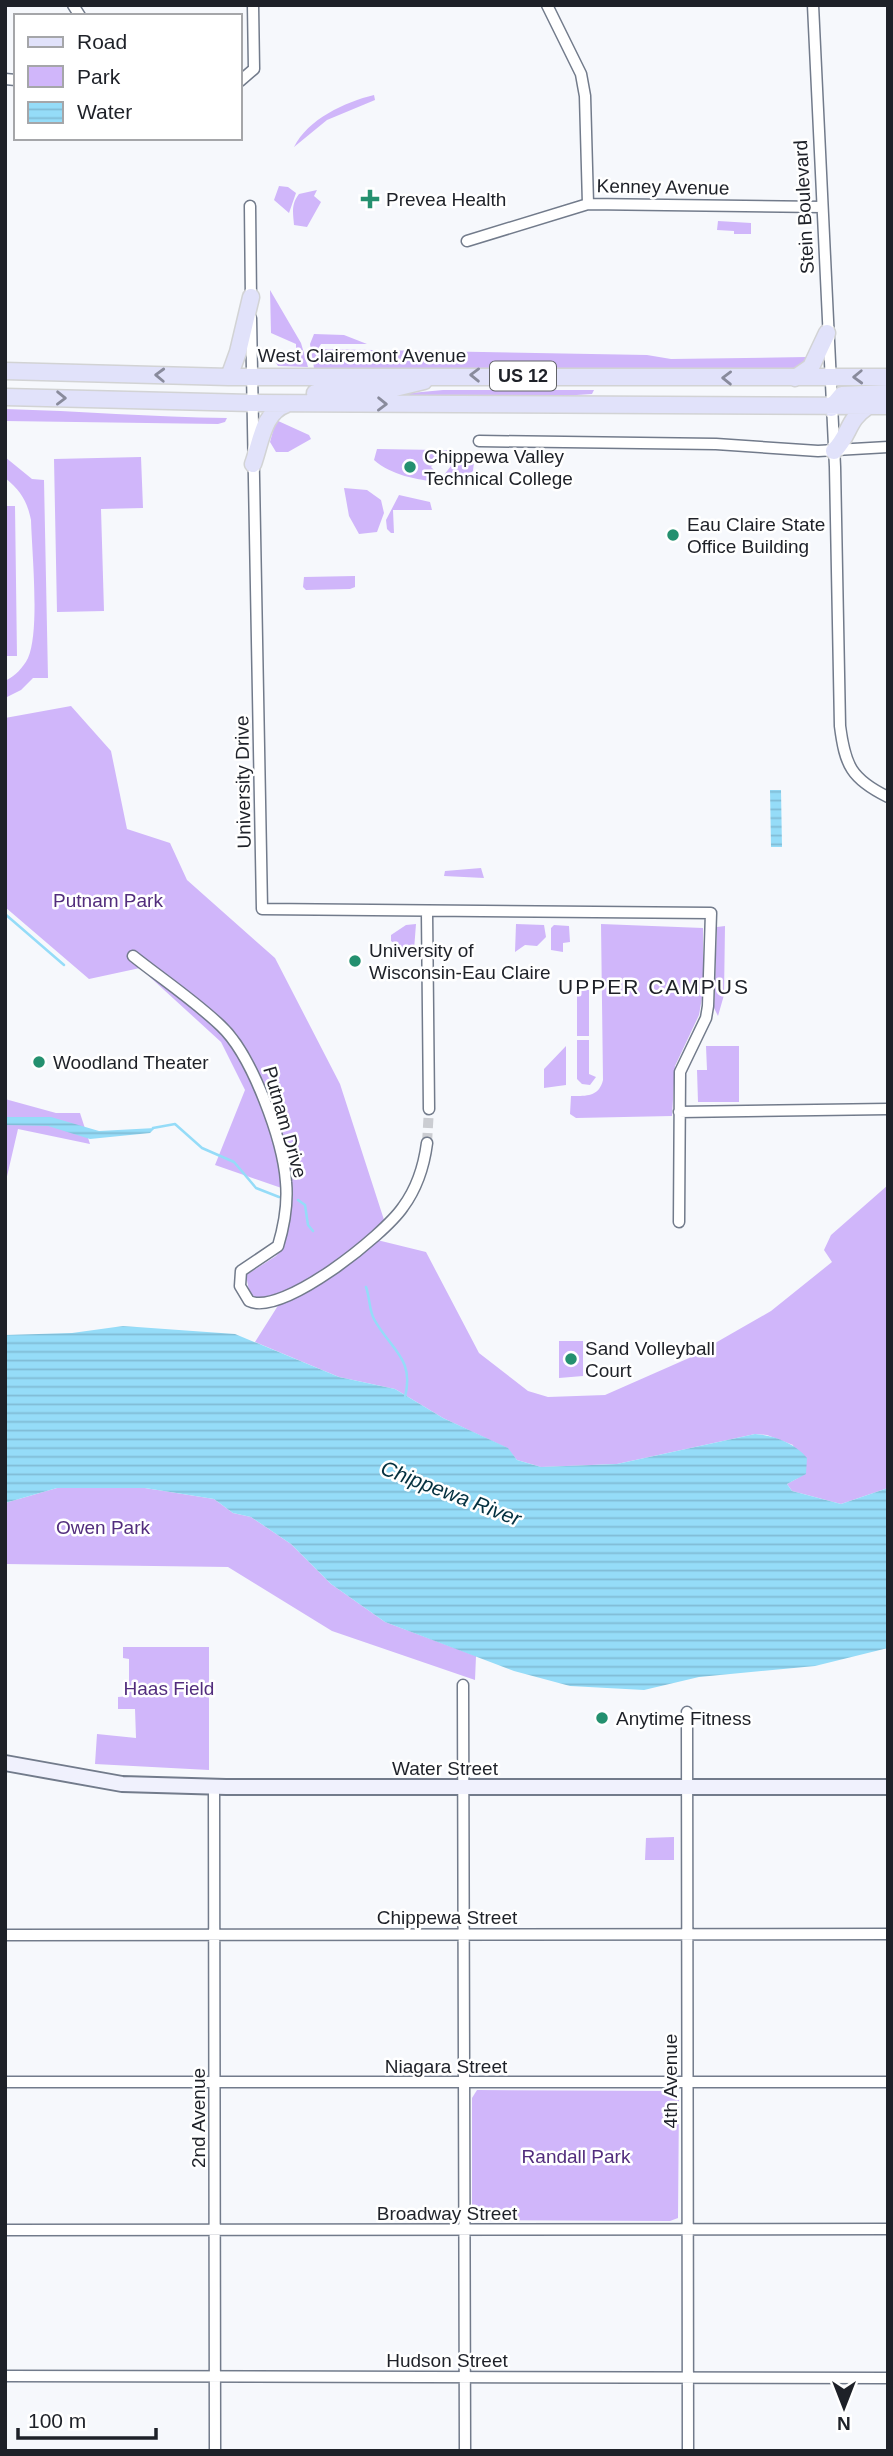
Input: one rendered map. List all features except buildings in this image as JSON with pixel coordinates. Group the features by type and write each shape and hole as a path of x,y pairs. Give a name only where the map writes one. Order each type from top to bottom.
{"main road":[{"path":"229,377 251,297"},
{"path":"795,378 811,367 827,333"},
{"name":"West Clairemont Avenue","path":"5,371 229,377 888,377"},
{"path":"252,403 263,393 343,392 395,387 447,375"},
{"path":"831,408 842,395 888,393"},
{"name":"US 12","path":"5,397 252,403 831,408 888,406"},
{"path":"253,464 269,416 277,407 289,403"},
{"path":"834,451 844,439 852,418 867,407"},
{"name":"Water Street","path":"5,1763 122,1784 888,1787"}],"street":[{"path":"242,80 254,69 253,5"},
{"path":"547,5 581,74 585,96 588,204"},
{"name":"Stein Boulevard","path":"813,5 834,451 840,726 844,757 856,777 888,796"},
{"name":"Kenney Avenue","path":"467,241 588,204 822,207"},
{"name":"University Drive","path":"250,206 262,909 711,913 708,1006 706,1018 680,1072 679,1112"},
{"path":"479,441 716,444 834,451 888,447"},
{"path":"427,912 429,1109"},
{"name":"Putnam Drive","path":"133,956 223,1027 250,1064 256,1080 285,1172 287,1198 278,1245 246,1266 239,1279 249,1301 267,1304 326,1274 366,1244 395,1218 412,1194 422,1171 427,1143"},
{"path":"678,1222 679,1112 888,1108"},
{"path":"463,1685 465,2451"},
{"name":"4th Avenue","path":"687,1712 688,2451"},
{"name":"2nd Avenue","path":"214,1786 215,2451"},
{"name":"Chippewa Street","path":"5,1935 888,1934"},
{"name":"Niagara Street","path":"5,2082 888,2082"},
{"name":"Broadway Street","path":"5,2230 888,2230"},
{"name":"Hudson Street","path":"5,2376 888,2378"}],"green space":[{"path":"374,95 375,100 327,120 294,147 308,128 328,113"},
{"path":"279,186 288,187 296,193 289,213 274,200"},
{"path":"317,190 314,196 321,202 307,227 294,225 293,209 296,198 299,194"},
{"path":"718,221 751,223 751,234 717,230"},
{"path":"270,290 301,343 308,367 278,366 273,358 296,350 296,344 271,333"},
{"path":"314,334 344,335 367,344 321,344 318,349 647,355 671,359 807,357 803,365 786,373 314,368 310,344"},
{"path":"443,390 594,390 592,394 502,400 347,399"},
{"path":"5,409 227,418 225,422 218,424 5,421"},
{"path":"276,420 309,435 311,439 288,452 276,452 270,442"},
{"path":"377,449 438,450 439,458 431,467 439,475 439,482 413,478 388,469 374,460"},
{"path":"443,450 475,453 473,471 466,477 444,482 444,475 451,466 443,458"},
{"path":"5,457 32,479 44,480 48,678 33,678 21,690 5,698 5,681 24,665 32,646 34,571 28,507 15,487 5,478"},
{"path":"141,457 143,508 101,509 104,611 57,612 54,459"},
{"path":"344,488 367,490 381,500 384,513 377,532 359,534 349,516"},
{"path":"399,495 430,502 432,510 393,510 394,533 391,533 387,529 386,520"},
{"path":"5,506 15,506 17,656 5,656"},
{"path":"355,576 355,587 350,589 306,590 303,587 304,577"},
{"name":"Putnam Park","path":"71,706 111,751 127,829 170,843 187,880 275,958 340,1084 386,1226 373,1239 426,1252 479,1353 528,1391 548,1397 605,1395 689,1358 771,1311 832,1262 824,1250 831,1235 888,1185 888,1488 841,1504 792,1491 787,1484 798,1478 793,1445 767,1435 755,1434 617,1464 541,1467 517,1460 507,1448 443,1418 395,1389 339,1377 255,1342 279,1304 277,1294 262,1299 250,1296 246,1275 276,1256 284,1247 293,1192 215,1165 245,1090 221,1042 140,968 89,979 5,907 5,718"},
{"path":"481,868 484,878 444,876 445,871"},
{"path":"416,924 414,950 400,948 391,941 391,935 406,925"},
{"path":"516,924 544,925 546,937 537,946 525,945 515,952"},
{"path":"601,924 703,928 703,992 699,1015 675,1066 672,1116 576,1118 570,1114 571,1096 595,1093 603,1080"},
{"path":"554,925 569,926 570,942 563,943 563,952 551,950 551,928"},
{"path":"725,926 724,995 718,1016 714,1008 717,927"},
{"path":"577,990 589,990 589,1036 577,1036"},
{"path":"577,1040 589,1040 589,1074 596,1077 590,1085 582,1084 577,1079"},
{"path":"566,1046 566,1085 544,1088 544,1069"},
{"path":"706,1046 739,1046 739,1102 698,1102 697,1070 707,1070"},
{"path":"5,1099 56,1113 80,1113 90,1144 18,1129 5,1185"},
{"name":"Sand Volleyball Court","path":"559,1341 583,1341 583,1376 559,1378"},
{"name":"Owen Park","path":"57,1488 145,1488 214,1499 233,1513 251,1517 291,1544 331,1584 385,1622 476,1656 475,1680 332,1631 228,1567 5,1564 5,1503"},
{"name":"Haas Field","path":"123,1647 209,1647 209,1770 95,1764 97,1734 136,1738 135,1709 118,1709 118,1697 129,1696 129,1659 123,1658"},
{"path":"674,1837 674,1860 645,1860 646,1838"},
{"name":"Randall Park","path":"477,2090 675,2091 679,2099 678,2218 670,2221 475,2220 472,2212 472,2098"}],"water":[{"path":"770,790 781,790 782,847 771,847"},
{"path":"5,1117 51,1117 99,1131 155,1128 150,1133 90,1139 48,1126 5,1125"},
{"name":"Chippewa River","path":"123,1326 235,1334 339,1377 395,1389 443,1418 508,1448 517,1460 541,1467 617,1464 755,1434 783,1441 807,1458 806,1474 787,1484 792,1491 841,1504 888,1488 888,1648 815,1666 699,1677 644,1690 570,1686 514,1671 385,1622 331,1584 291,1544 251,1517 233,1513 214,1499 145,1488 57,1488 5,1503 5,1335 72,1333"}],"waterway":[{"path":"5,914 64,965"},
{"path":"153,1128 175,1124 202,1148 234,1162 256,1188 279,1197"},
{"path":"298,1200 305,1205 308,1225 313,1231"},
{"path":"366,1287 374,1319 404,1363 407,1373 405,1397"}],"tunnel":[{"path":"427,1143 429,1109"}],"place":[{"name":"Prevea Health","path":"370,199"},
{"name":"Chippewa Valley Technical College","path":"410,467"},
{"name":"Eau Claire State Office Building","path":"673,535"},
{"name":"University of Wisconsin-Eau Claire","path":"355,961"},
{"name":"Woodland Theater","path":"39,1062"},
{"name":"Sand Volleyball Court","path":"571,1359"},
{"name":"Anytime Fitness","path":"602,1718"}],"district":[{"name":"UPPER CAMPUS","path":"654,986"}]}
